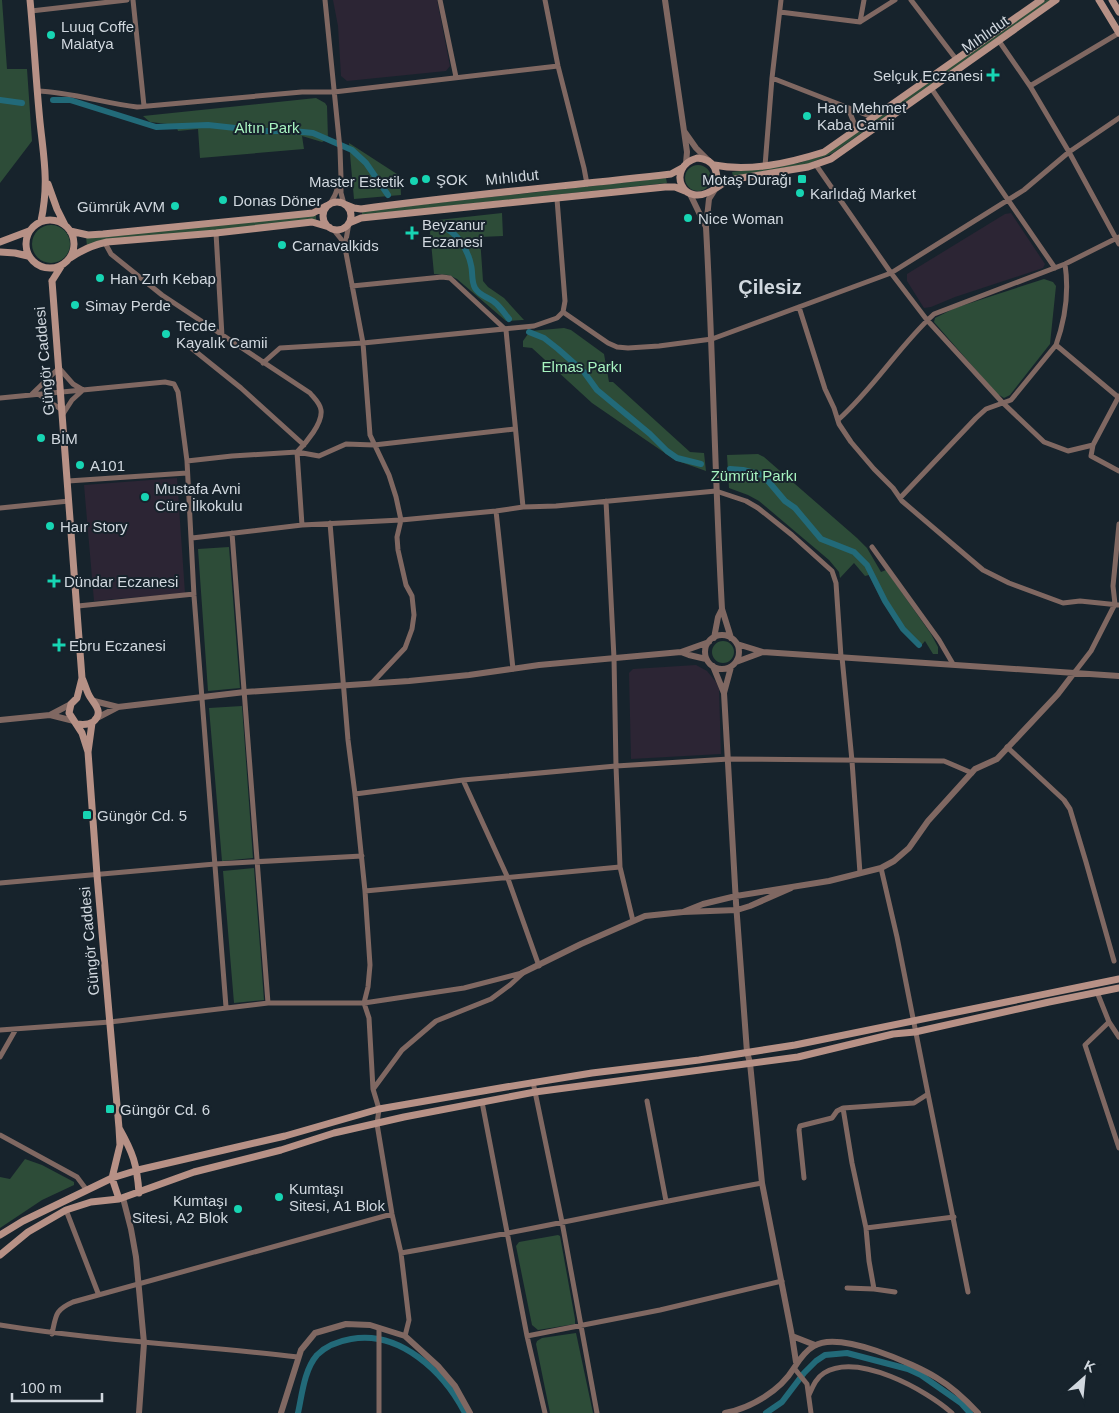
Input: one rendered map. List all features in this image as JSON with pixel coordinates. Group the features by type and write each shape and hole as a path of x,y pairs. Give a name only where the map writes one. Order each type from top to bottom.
{"main road":[{"path":"30,0 46,177 45,202 41,221"},
{"name":"Mıhlıdut","path":"711,163 726,168 765,166 803,159 824,152 1041,0"},
{"name":"Mıhlıdut","path":"716,188 725,182 736,179 816,165 831,158 1056,0"},
{"path":"1099,0 1119,33"},
{"path":"1112,0 1119,12"},
{"path":"697,158 711,163 718,177 716,188 702,196 688,192 680,180 684,165 697,158"},
{"name":"Mıhlıdut","path":"344,204 361,209 496,192 587,184 671,174 684,165"},
{"path":"46,177 57,210 74,238 74,246 70,258"},
{"name":"Mıhlıdut","path":"349,223 361,218 557,200 665,187 675,187 688,192"},
{"path":"40,267 48,269 57,268 83,249 105,242 216,233 312,222 331,228 342,229 349,223 351,215 344,204 335,202 313,213 103,234 88,235 70,231"},
{"path":"328,205 323,215 323,220 331,228"},
{"path":"62,265 52,281 28,256 25,248 28,232 34,225 41,221 54,220 65,225"},
{"path":"0,242 28,232"},
{"path":"0,252 28,256"},
{"name":"Güngör Caddesi","path":"52,281 82,678"},
{"path":"77,698 82,678"},
{"path":"82,678 98,710 93,721 88,752"},
{"path":"88,752 69,713 70,704 77,698 86,696 92,699"},
{"path":"75,722 82,725 93,721"},
{"name":"Güngör Caddesi","path":"88,752 120,1145 112,1178"},
{"path":"0,1235 23,1221 112,1178 138,1170 285,1136 379,1109 534,1082 795,1045 1119,979"},
{"path":"0,1255 28,1232 66,1210 91,1202 121,1198 139,1193 194,1172 281,1150 334,1133 404,1116 535,1092 798,1057 893,1034 916,1032 1119,988"},
{"path":"119,1128 138,1170 139,1193"},
{"path":"112,1178 121,1198"}],"street":[{"path":"31,11 127,0"},
{"path":"133,0 144,106"},
{"path":"325,0 340,140 344,204"},
{"path":"440,0 456,77"},
{"path":"545,0 558,66 587,184"},
{"path":"665,0 687,152 684,165"},
{"path":"765,166 772,78 782,0"},
{"path":"860,22 864,0"},
{"path":"780,12 860,22 895,0"},
{"path":"911,0 956,59"},
{"path":"1092,0 1103,7"},
{"path":"1030,86 1119,33"},
{"path":"838,420 854,406 934,314 1066,264 1118,240 1030,86 999,41"},
{"path":"37,91 51,91 111,104 137,107 159,106 302,92 334,92 558,66"},
{"path":"772,78 872,117"},
{"path":"931,88 1055,268"},
{"path":"848,108 856,128"},
{"path":"563,312 608,343 617,347 659,346 712,338 891,273 1024,190 1069,152 1119,118"},
{"path":"684,131 696,148 711,163"},
{"path":"816,165 891,273 927,320 1002,402 1044,442 1068,451 1093,444"},
{"path":"328,205 336,194 341,178"},
{"path":"716,188 709,200 706,227 722,609 731,638 737,644 763,652 1119,676"},
{"path":"688,192 706,227"},
{"path":"263,362 280,348 363,343 506,330 536,325 557,318 563,312 566,301 557,200"},
{"path":"346,253 349,223"},
{"path":"331,228 341,239 346,253 363,343 370,435 389,475 401,520 397,536 398,550 406,585 412,596 414,615 412,629 405,648 372,683"},
{"path":"216,233 222,336"},
{"path":"105,242 111,254 162,295 310,393 318,402 321,415 317,426 297,452 302,525"},
{"path":"900,498 986,409 1012,400 1056,345 1063,325 1067,276 1066,264"},
{"path":"352,286 442,277 450,278 506,330 523,507"},
{"path":"799,307 825,389 838,420 851,442 900,498 983,570 1009,583 1063,603 1080,601 1117,605"},
{"path":"1056,345 1119,397 1093,444 1091,456 1119,471"},
{"path":"190,347 241,388 304,445"},
{"path":"34,394 59,368 73,384 83,390"},
{"path":"0,398 165,382 174,384 178,392 187,461 194,594 226,1007"},
{"path":"34,394 62,412 83,390"},
{"path":"187,461 297,452 319,456 346,444 374,444 515,429"},
{"path":"68,481 187,473"},
{"path":"192,538 302,525 401,520 523,507 556,506 716,491 746,501 758,508 832,571 836,583 860,873"},
{"path":"0,508 69,501"},
{"path":"606,501 614,658 620,866 633,921"},
{"path":"496,511 513,669"},
{"path":"330,523 348,740 356,794 365,891 370,965 368,987 364,1002 369,1018 373,1089 379,1109 377,1124 392,1214 401,1253 409,1320 405,1336"},
{"path":"683,912 703,904 736,896 791,888 881,868 894,861 909,848 928,821 975,769 997,759 1058,694 1091,651 1117,605 1113,586 1119,524"},
{"path":"232,533 259,861 268,1003"},
{"path":"872,547 939,640 953,664"},
{"path":"78,606 194,594"},
{"path":"706,659 705,649 711,640 722,609"},
{"path":"93,721 118,707 245,692 409,682 513,669 681,652 721,635 731,638"},
{"path":"724,692 739,652 737,644"},
{"path":"681,652 689,656 706,659 713,666 724,692 747,1052 750,1063 762,1183 792,1336 795,1365 807,1384 810,1413"},
{"path":"713,666 722,669 763,652"},
{"path":"92,699 118,707"},
{"path":"50,715 70,704"},
{"path":"0,720 50,715 75,722"},
{"path":"1007,747 1064,800 1070,809 1114,961"},
{"path":"356,794 463,780 616,766 729,759 944,761 972,773"},
{"path":"463,780 507,876 539,966"},
{"path":"0,883 215,864 362,856"},
{"path":"365,891 620,866"},
{"path":"881,868 897,937 968,1292"},
{"path":"0,1030 110,1022 268,1003 364,1002 464,988 522,974 581,944 645,916 683,912 737,910 791,888"},
{"path":"373,1089 402,1050 436,1021 491,999 510,986 522,974"},
{"path":"1097,992 1109,1022 1119,1036"},
{"path":"1109,1022 1085,1045 1119,1148"},
{"path":"0,1058 16,1029"},
{"path":"534,1082 597,1413"},
{"path":"804,1178 800,1126 832,1118 837,1111 844,1108 914,1103 928,1094"},
{"path":"647,1101 666,1201"},
{"path":"482,1102 527,1336 545,1413"},
{"path":"844,1108 852,1163 866,1228 874,1290"},
{"path":"0,1135 77,1177 86,1189"},
{"path":"401,1253 508,1234 762,1183"},
{"path":"121,1198 131,1229 144,1343 139,1413"},
{"path":"66,1210 98,1293"},
{"path":"52,1334 56,1316 61,1307 98,1293 392,1214"},
{"path":"866,1228 954,1217"},
{"path":"527,1336 660,1310 782,1281"},
{"path":"848,1288 895,1292"},
{"path":"281,1413 300,1350 315,1333 330,1327 346,1324 370,1325 405,1336 438,1366 455,1386 470,1413"},
{"path":"0,1325 52,1334 144,1343 176,1344 298,1357"},
{"path":"379,1328 379,1413"},
{"path":"792,1336 815,1345 830,1342 850,1344 887,1354 916,1366 938,1379 978,1413"},
{"path":"725,1413 740,1410 775,1390 795,1365 815,1345"},
{"path":"809,1395 822,1374 832,1369 848,1366 876,1372 904,1382 928,1395 952,1413"}],"shaded area":[{"path":"333,0 437,0 450,66 446,71 347,81 341,76 338,26"},
{"path":"1011,213 1045,264 1043,268 924,308 907,281 907,274 1005,214"},
{"path":"177,478 185,593 94,601 84,485"},
{"path":"696,665 707,671 719,689 721,754 631,759 629,673 633,669"}],"green space":[{"path":"0,0 2,0 7,69 27,69 32,141 0,183"},
{"path":"1046,0 1051,0 833,153 808,164 733,176 732,172 799,163 821,156"},
{"name":"Altın Park","path":"316,98 327,106 328,139 322,142 302,136 304,149 200,158 198,129 178,131 176,125 150,122 143,116"},
{"path":"349,143 400,176 401,195 354,199"},
{"path":"698,165 707,169 711,178 707,187 698,191 689,187 685,178 689,169"},
{"path":"666,178 667,183 362,215 362,211"},
{"path":"502,213 503,236 480,237 483,281 488,287 504,298 524,320 506,321 457,279 449,275 434,274 429,221"},
{"path":"316,215 316,220 87,246 86,237"},
{"path":"51,225 65,230 70,244 65,258 51,263 37,258 32,244 37,230"},
{"path":"1044,279 1053,282 1056,286 1050,344 1010,395 1004,398 996,393 934,322 935,318 955,308"},
{"name":"Elmas Parkı","path":"564,328 571,330 604,354 609,382 613,382 690,452 704,453 706,471 675,460 592,403 532,348 523,347 523,341 530,331"},
{"name":"Zümrüt Parkı","path":"758,454 764,457 867,548 881,572 886,570 931,634 938,647 938,654 933,654 925,641 920,647 903,631 869,575 865,576 854,563 840,578 839,572 829,560 759,501 729,488 727,455"},
{"path":"229,547 240,688 208,691 198,549"},
{"path":"723,641 731,644 734,652 731,660 723,663 715,660 712,652 715,644"},
{"path":"242,706 253,858 222,861 209,708"},
{"path":"254,868 264,1000 234,1003 223,871"},
{"path":"25,1159 42,1165 74,1182 74,1185 42,1200 0,1228 0,1177 10,1179"},
{"path":"560,1236 575,1324 538,1330 532,1325 516,1246 519,1242"},
{"path":"576,1333 593,1413 550,1413 536,1344 542,1338"}],"waterway":[{"path":"0,100 22,103"},
{"path":"53,100 70,100 156,127 208,125 264,131 313,133 352,150 366,163 388,195"},
{"path":"444,227 454,234 465,248 470,259 475,288 500,307 509,319"},
{"path":"529,332 544,338 558,349 584,372 597,390 650,434 667,451 677,458 701,464"},
{"path":"730,469 763,475 785,501 795,508 821,539 854,552 867,565 885,601 903,629 919,645"},
{"path":"298,1413 306,1375 317,1355 324,1349 337,1343 351,1339 369,1338 387,1341 418,1357 433,1369 445,1383 465,1413"},
{"path":"766,1413 782,1402 804,1373 816,1361 825,1355 847,1353 908,1369 921,1375 961,1403 970,1413"}],"place":[{"name":"Luuq Coffe Malatya","path":"51,35"},
{"name":"Selçuk Eczanesi","path":"993,75"},
{"name":"Hacı Mehmet Kaba Camii","path":"807,116"},
{"name":"ŞOK","path":"426,179"},
{"name":"Motaş Durağı","path":"802,179"},
{"name":"Master Estetik","path":"414,181"},
{"name":"Karlıdağ Market","path":"800,193"},
{"name":"Donas Döner","path":"223,200"},
{"name":"Gümrük AVM","path":"175,206"},
{"name":"Nice Woman","path":"688,218"},
{"name":"Beyzanur Eczanesi","path":"412,233"},
{"name":"Carnavalkids","path":"282,245"},
{"name":"Han Zırh Kebap","path":"100,278"},
{"name":"Simay Perde","path":"75,305"},
{"name":"Tecde Kayalık Camii","path":"166,334"},
{"name":"BİM","path":"41,438"},
{"name":"A101","path":"80,465"},
{"name":"Mustafa Avni Cüre İlkokulu","path":"145,497"},
{"name":"Haır Story","path":"50,526"},
{"name":"Dündar Eczanesi","path":"54,581"},
{"name":"Ebru Eczanesi","path":"59,645"},
{"name":"Güngör Cd. 5","path":"87,815"},
{"name":"Güngör Cd. 6","path":"110,1109"},
{"name":"Kumtaşı Sitesi, A1 Blok","path":"279,1197"},
{"name":"Kumtaşı Sitesi, A2 Blok","path":"238,1209"}],"district":[{"name":"Çilesiz","path":"770,287"}]}
